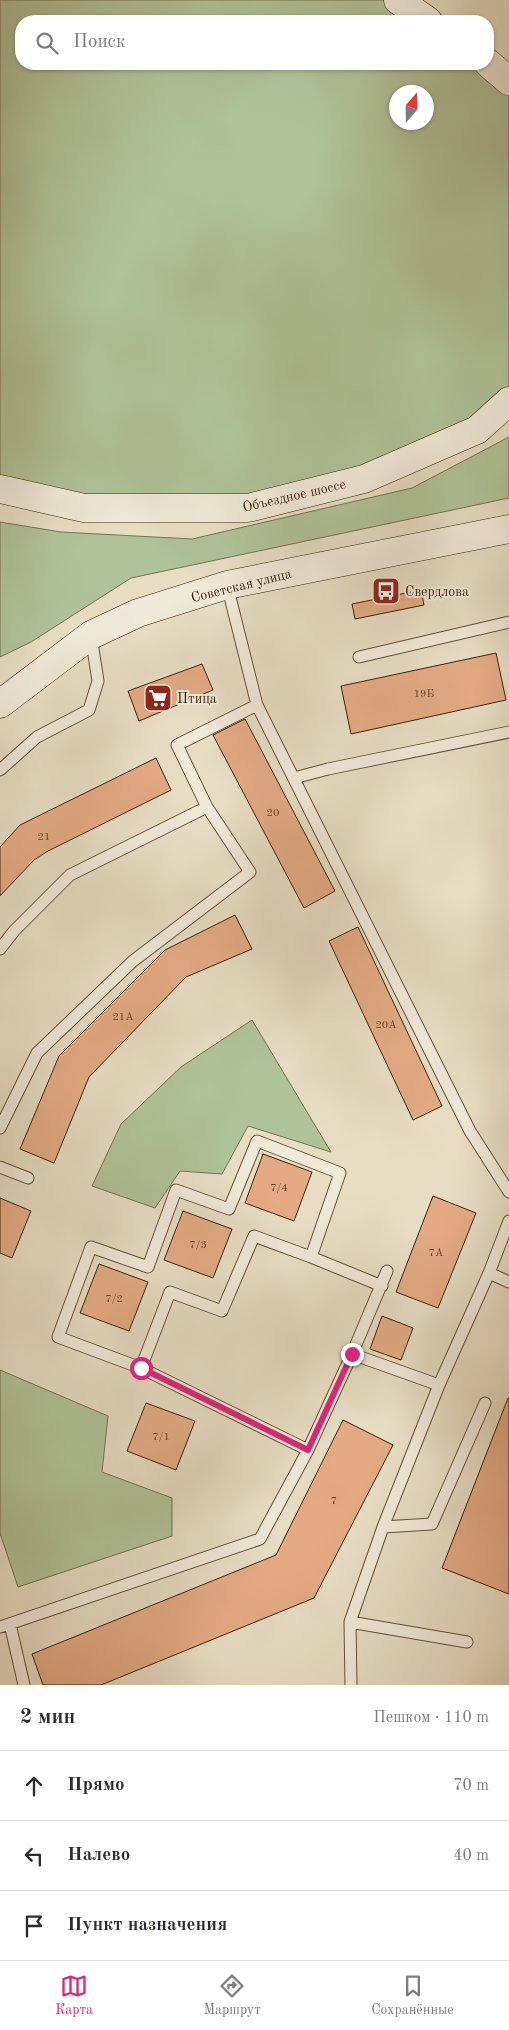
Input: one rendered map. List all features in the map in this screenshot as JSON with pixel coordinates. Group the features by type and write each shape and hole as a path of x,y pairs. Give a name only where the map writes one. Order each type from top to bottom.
{"street":[{"path":"398,0 419,15"},
{"path":"494,68 509,81"},
{"name":"Объездное шоссе","path":"0,489 84,508 248,508 364,479 477,430 509,402"},
{"name":"Советская улица","path":"0,704 91,635 138,613 227,585 509,529"}],"lane":[{"path":"227,585 257,705 470,1131 509,1192"},
{"path":"359,657 509,622"},
{"path":"0,770 37,737 89,710 98,681 91,635"},
{"path":"0,1128 37,1053 133,961 250,872 207,807 177,745 257,705"},
{"path":"294,778 328,769 509,732"},
{"path":"0,949 14,931 70,875 207,807"},
{"path":"308,1450 141,1368 58,1337 91,1247 148,1267 176,1190 229,1209 257,1140 340,1173 312,1257"},
{"path":"0,1167 28,1178"},
{"path":"351,1685 350,1622 383,1527 439,1385 489,1273 509,1221"},
{"path":"141,1368 170,1292 222,1311 254,1236 312,1257 382,1286"},
{"path":"24,1685 5,1626 260,1539 308,1450 387,1271"},
{"path":"489,1273 509,1282"},
{"path":"352,1354 439,1385"},
{"path":"383,1527 432,1524 485,1403"},
{"path":"350,1622 467,1642"}],"green space":[{"path":"0,0 387,0 407,15 15,15 15,70 481,70 509,92 509,392 474,425 364,471 256,501 89,502 0,483"},
{"path":"509,437 509,498 131,578 31,642 0,657 0,522 61,532 192,539 412,488"},
{"path":"252,1020 331,1152 248,1126 222,1174 180,1171 155,1208 92,1186 121,1124 181,1067"},
{"path":"0,1370 108,1416 102,1472 172,1498 172,1536 18,1587 0,1533"}],"building":[{"path":"421,590 424,605 355,619 352,604"},
{"path":"496,653 506,700 351,734 341,686"},
{"path":"202,664 213,690 139,721 128,691"},
{"path":"245,719 335,891 304,908 213,735"},
{"path":"156,758 171,790 48,851 34,860 0,896 0,847 20,825"},
{"path":"235,915 252,949 186,977 89,1077 54,1163 20,1149 59,1056 165,950"},
{"path":"358,927 442,1106 413,1120 329,941"},
{"path":"263,1154 312,1172 294,1221 245,1203"},
{"path":"433,1196 476,1213 438,1308 396,1292"},
{"path":"0,1198 31,1211 12,1258 0,1253"},
{"path":"183,1211 232,1229 213,1278 164,1260"},
{"path":"99,1264 148,1282 129,1331 80,1313"},
{"path":"382,1316 413,1328 401,1360 370,1349"},
{"path":"509,1398 509,1594 442,1568"},
{"path":"146,1403 195,1421 176,1470 127,1451"},
{"path":"343,1420 393,1445 314,1598 101,1685 43,1685 32,1654 276,1555"}],"place":[{"name":"Свердлова","path":"386,591"},
{"name":"Птица","path":"158,698"}],"route":[{"path":"141,1368 308,1450 352,1354"}]}
